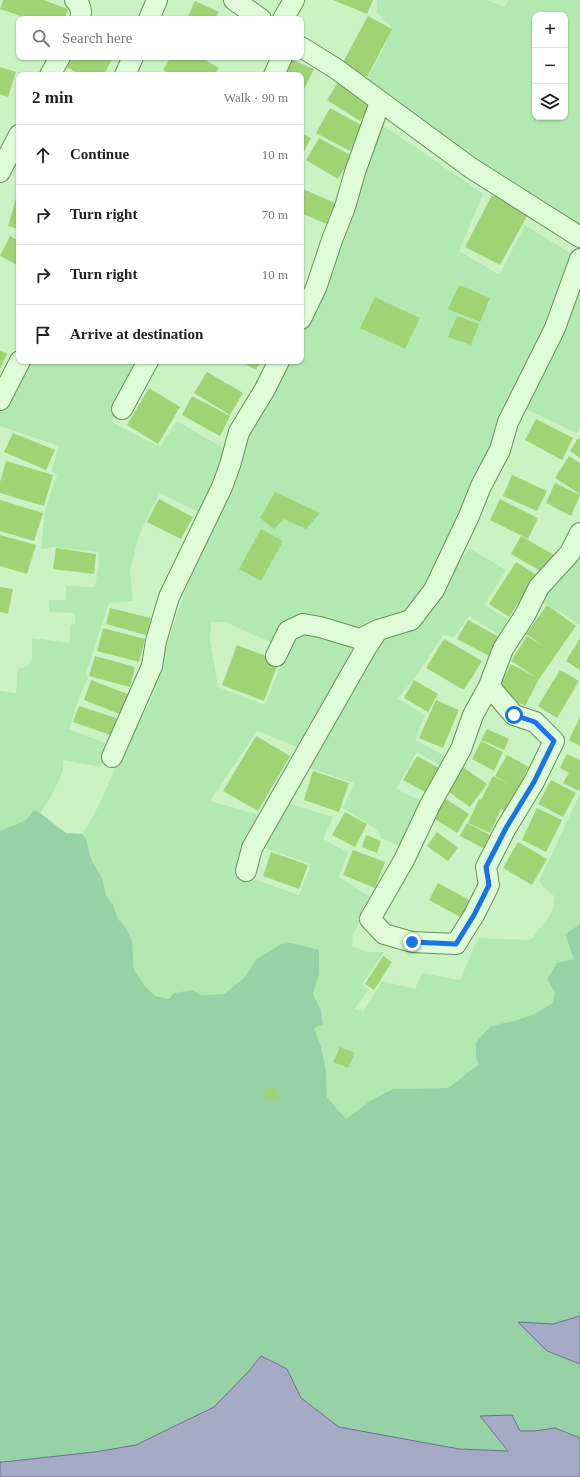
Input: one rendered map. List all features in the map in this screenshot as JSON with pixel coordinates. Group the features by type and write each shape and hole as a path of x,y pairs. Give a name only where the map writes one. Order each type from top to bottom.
{"street":[{"path":"76,0 80,6 80,16"},
{"path":"150,16 157,0"},
{"path":"234,0 257,16"},
{"path":"285,16 294,0"},
{"path":"304,49 335,68 471,168 580,237"},
{"path":"52,72 58,60"},
{"path":"126,72 132,60"},
{"path":"275,72 281,60"},
{"path":"304,314 316,288 380,102"},
{"path":"0,172 16,141"},
{"path":"276,656 288,631 303,624 320,627 360,639 378,630 411,620 434,590 470,516 481,486 500,450 508,422 555,328 580,258"},
{"path":"0,400 18,364"},
{"path":"122,409 146,364"},
{"path":"112,757 152,666 156,640 169,597 222,487 239,432 266,389 278,364"},
{"path":"489,686 514,715 535,722 554,741 534,782 506,828 486,867 489,885 474,915 456,944 412,942 384,934 370,919 404,860 430,805 461,749 473,715 489,686 504,648 526,615 539,587 570,553 580,534"},
{"path":"246,872 252,848 366,648 378,630"}],"green space":[{"path":"377,0 486,0 505,7 508,0 580,0 580,226 509,187 366,80 385,46 391,26 377,13"},
{"path":"380,124 483,194 459,251 498,274 501,272 525,225 576,257 569,285 509,415 494,452 474,489 458,529 418,600 405,616 379,617 370,628 362,633 348,632 318,623 299,620 287,621 274,644 226,622 211,622 210,640 218,687 265,705 283,660 281,658 291,635 302,630 358,643 359,651 303,749 257,731 210,801 263,816 248,842 238,874 299,895 311,864 261,847 287,803 333,817 323,839 348,852 339,877 375,900 353,933 352,946 367,952 384,952 362,984 369,990 354,1009 363,1012 382,981 415,989 422,973 460,980 478,938 531,940 552,912 555,897 539,882 580,793 580,924 565,934 574,959 557,963 547,979 555,992 553,1003 534,1014 514,1021 491,1026 476,1042 476,1057 479,1064 448,1088 393,1089 370,1101 346,1119 327,1097 326,1070 321,1047 314,1028 323,1024 321,1010 313,994 319,974 319,950 291,943 281,944 257,959 243,979 224,994 200,995 192,990 175,993 169,999 155,996 144,986 134,970 132,941 125,927 118,919 113,904 106,895 102,878 91,859 86,839 83,834 99,805 119,760 154,694 167,644 196,559 244,444 286,364 304,364 304,328 346,234"},
{"path":"580,290 580,427 577,433 523,408"},
{"path":"26,364 135,364 128,378 112,422 160,447 177,421 228,451 202,514 160,493 139,535 130,571 133,601 109,603 86,673 88,678 78,700 69,729 110,745 101,767 63,760 63,771 52,795 40,813 34,810 26,820 0,831 0,691 16,693 18,669 27,667 32,659 32,638 70,643 70,625 75,624 75,613 49,612 49,600 66,600 66,586 95,587 99,562 98,552 55,547 41,549 45,510 57,475 52,471 59,446 0,426 0,413"},
{"path":"580,540 580,625 539,599"},
{"path":"469,548 506,570 484,605 514,623 504,638 469,616 454,637 443,635 420,670 398,699 425,715 415,740 447,757 443,767 417,752 396,789 426,803 404,848 382,838 376,829 343,808 354,783 304,766 382,637 436,599"},
{"path":"34,810 66,833 82,834 86,839 91,859 102,878 106,895 113,904 118,919 125,927 132,941 134,970 144,985 155,996 169,999 174,993 192,990 200,995 224,994 243,979 257,959 281,944 291,943 319,950 319,974 313,994 321,1010 323,1024 314,1028 321,1047 326,1070 327,1097 346,1119 370,1101 393,1089 448,1088 479,1064 476,1058 476,1042 491,1026 514,1021 534,1014 553,1003 555,992 547,979 557,963 574,959 565,934 580,924 580,1316 553,1324 518,1322 547,1351 580,1364 580,1438 555,1428 520,1431 480,1417 509,1451 459,1449 339,1427 301,1398 287,1369 261,1357 214,1407 136,1445 95,1452 0,1462 0,831 26,820"}],"water":[{"path":"580,1316 580,1364 547,1351 518,1322 553,1324"},
{"path":"261,1356 287,1369 301,1398 339,1427 459,1449 508,1451 480,1416 512,1415 520,1431 555,1428 580,1438 580,1477 0,1477 0,1462 95,1452 136,1445 214,1407 249,1371"}],"building":[{"path":"3,0 43,0 68,9 66,16 20,16 0,9"},
{"path":"333,0 373,0 367,14"},
{"path":"195,1 219,12 217,16 188,16"},
{"path":"368,16 392,29 367,77 342,64"},
{"path":"70,60 112,60 106,72 76,72 66,67"},
{"path":"169,60 205,60 219,68 216,72 166,72 163,70"},
{"path":"287,60 293,60 314,69 304,89 304,72 281,72"},
{"path":"0,67 16,72 8,97 0,94"},
{"path":"338,82 372,103 360,121 327,100"},
{"path":"330,108 363,126 350,151 316,133"},
{"path":"304,134 311,138 304,151"},
{"path":"319,138 352,156 338,179 306,160"},
{"path":"304,189 335,203 326,224 304,214"},
{"path":"492,195 528,214 500,265 465,247"},
{"path":"16,198 16,228 8,226"},
{"path":"10,236 16,239 16,264 0,256"},
{"path":"459,285 490,298 480,322 448,309"},
{"path":"375,297 420,318 405,349 360,328"},
{"path":"457,316 479,324 471,345 448,337"},
{"path":"0,350 7,354 0,369"},
{"path":"245,364 259,364 256,370"},
{"path":"207,372 243,393 230,415 194,393"},
{"path":"149,388 180,407 158,444 127,425"},
{"path":"192,396 230,416 220,436 182,415"},
{"path":"536,419 573,438 562,460 525,440"},
{"path":"13,433 55,450 46,470 4,452"},
{"path":"578,438 580,439 580,458 570,451"},
{"path":"569,456 580,463 580,494 555,478"},
{"path":"6,461 53,475 44,506 0,493 0,482"},
{"path":"512,475 547,491 537,511 503,496"},
{"path":"555,483 580,495 571,516 546,503"},
{"path":"275,492 320,513 306,529 284,519 274,529 260,518"},
{"path":"159,499 193,517 181,539 147,522"},
{"path":"500,499 538,518 528,539 490,520"},
{"path":"0,500 43,513 34,541 0,531"},
{"path":"261,529 283,541 261,581 239,569"},
{"path":"0,535 36,545 27,574 0,566"},
{"path":"521,536 554,555 544,573 511,554"},
{"path":"56,548 96,554 94,574 53,569"},
{"path":"516,562 537,575 509,617 489,604"},
{"path":"0,587 13,589 8,614 0,612"},
{"path":"547,605 576,626 539,679 525,706 497,691 511,664 537,678 511,661 527,636 546,648 526,634"},
{"path":"110,608 151,618 146,635 106,624"},
{"path":"468,620 501,638 491,657 457,639"},
{"path":"103,628 145,639 139,662 97,651"},
{"path":"580,638 580,670 566,661"},
{"path":"444,639 482,661 464,690 426,668"},
{"path":"237,645 279,661 264,701 222,685"},
{"path":"95,656 135,667 130,687 89,676"},
{"path":"560,670 579,681 557,718 538,706"},
{"path":"91,680 130,695 122,715 84,700"},
{"path":"414,680 438,694 428,712 404,698"},
{"path":"436,700 459,710 443,748 419,738"},
{"path":"79,706 122,720 116,737 73,722"},
{"path":"580,717 580,746 569,740"},
{"path":"487,729 509,739 504,750 481,740"},
{"path":"256,736 290,756 258,811 223,791"},
{"path":"481,741 503,752 494,771 472,759"},
{"path":"567,754 580,760 579,791 563,783 569,773 560,768"},
{"path":"507,755 529,767 506,811 501,809 490,833 468,823 479,799 481,800 493,776 511,785 495,776"},
{"path":"417,756 439,768 425,792 403,780"},
{"path":"463,767 487,784 470,807 446,790"},
{"path":"313,771 349,783 339,812 304,800"},
{"path":"551,780 576,793 563,817 538,804"},
{"path":"446,799 469,814 457,833 434,818"},
{"path":"537,808 562,820 546,852 522,840"},
{"path":"345,812 367,824 355,847 332,835"},
{"path":"467,823 490,835 483,848 460,836"},
{"path":"437,832 458,848 448,861 427,846"},
{"path":"366,835 381,841 377,853 362,847"},
{"path":"518,842 547,859 532,885 503,868"},
{"path":"353,850 385,862 375,888 343,875"},
{"path":"271,852 308,865 299,889 263,876"},
{"path":"438,883 471,901 462,918 429,900"},
{"path":"383,956 392,962 374,990 365,984"},
{"path":"340,1047 355,1053 348,1068 333,1062"},
{"path":"265,1088 278,1088 278,1100 265,1100"}],"route":[{"path":"412,942 456,944 474,915 489,885 486,867 506,828 534,782 554,741 535,722 514,715"}]}
